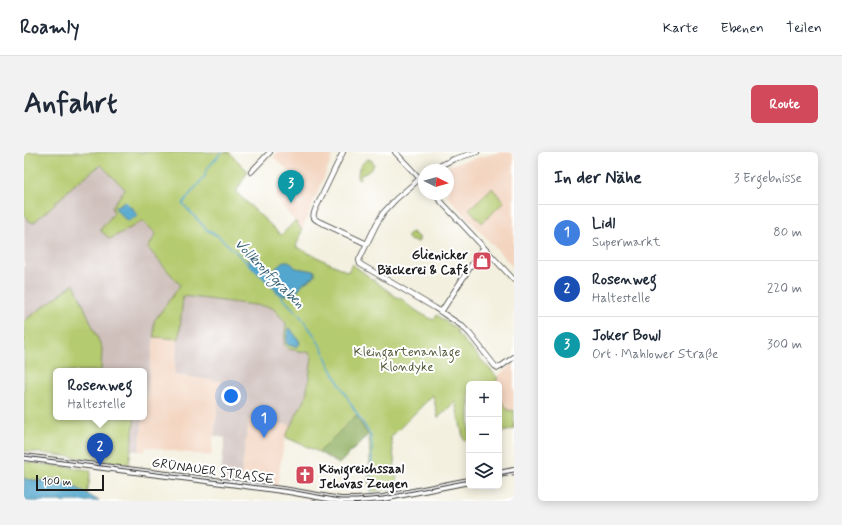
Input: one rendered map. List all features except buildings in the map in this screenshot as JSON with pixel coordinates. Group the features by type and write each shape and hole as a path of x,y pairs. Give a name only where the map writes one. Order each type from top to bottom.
{"main road":[{"name":"GRÜNAUER STRASSE","path":"24,457 246,485 340,500 383,498 466,482"},
{"path":"502,473 514,471"}],"street":[{"path":"251,172 270,152"},
{"path":"342,152 313,217 318,221 367,244"},
{"path":"395,152 418,173"},
{"path":"444,164 477,152"},
{"path":"418,180 396,199 383,213 359,260 360,264 441,312 466,330 498,368 514,357"},
{"path":"440,200 514,280"},
{"path":"441,312 484,248"}],"shaded area":[{"path":"278,152 328,152 333,156 302,230 274,196 293,175 273,157"},
{"path":"500,152 512,152 514,160 514,214 512,214 514,217 514,268 451,200 454,200 454,164"},
{"path":"101,164 125,189 112,207 114,213 100,230 110,239 143,221 156,234 148,248 180,285 154,321 154,337 147,389 147,368 101,368 102,348 74,284 24,321 24,214 28,220 33,223 76,183"},
{"path":"183,296 270,307 275,310 286,323 284,344 310,353 312,358 306,396 291,425 249,419 240,482 220,480 225,438 214,436 221,381 174,375"},
{"path":"154,337 179,339 174,375 221,381 211,456 146,447 145,452 139,451 143,420 147,420 147,389"},
{"path":"514,363 514,410 509,411 502,402 502,381 496,381 499,375"},
{"path":"249,419 291,425 285,437 277,487 240,482"},
{"path":"135,420 143,420 139,451 131,450"}],"green space":[{"name":"Kleingartenanlage Klondyke","path":"24,152 229,152 248,171 236,192 281,235 295,221 302,230 296,247 348,272 352,264 420,313 433,320 437,315 458,330 457,333 498,378 496,381 466,381 466,441 464,441 455,402 438,418 433,395 391,437 398,488 370,492 368,481 370,458 369,437 356,416 319,452 285,437 306,396 312,358 310,353 288,349 284,344 286,323 275,310 270,307 183,296 179,339 154,337 154,321 180,285 148,248 156,234 143,221 110,239 100,230 114,213 112,207 125,189 101,165 75,184 33,223 28,220 24,214"},
{"path":"367,159 371,160 374,164 369,171 361,175 360,179 358,180 357,177 360,168"},
{"path":"492,188 504,202 482,223 469,209"},
{"path":"412,232 419,238 418,242 408,238 408,234"},
{"path":"74,284 102,348 101,368 53,368 53,420 135,420 129,464 24,451 24,321"},
{"path":"502,402 509,411 514,410 514,429 502,432"},
{"path":"356,415 368,435 339,464 319,452"},
{"path":"24,462 91,470 87,495 72,485 48,479 42,481 24,479"}],"water":[{"path":"125,201 138,216 128,221 120,215 115,207"},
{"path":"253,254 258,255 263,267 267,270 274,270 284,261 289,261 296,268 315,271 315,276 304,283 297,292 289,295 282,295 250,266 249,259"},
{"path":"288,328 290,328 300,342 296,347 286,343"},
{"path":"24,477 25,479 42,481 54,479 55,481 72,485 99,501 24,501"}],"waterway":[{"name":"Vollkropfgraben","path":"222,152 206,170 205,176 183,204 207,230 225,242 273,287"},
{"name":"Vollkropfgraben","path":"275,290 300,316 315,336 329,365 371,436 371,492"}],"tram line":[{"path":"24,456 290,490 340,499 383,497 466,481"},
{"path":"502,474 514,472"}],"place":[{"name":"Joker Bowl","path":"291,203"},
{"name":"Glienicker Bäckerei & Café","path":"482,261"},
{"name":"Lidl","path":"264,438"},
{"name":"Rosenweg","path":"100,466"},
{"name":"Königreichssaal Jehovas Zeugen","path":"305,475"}]}
